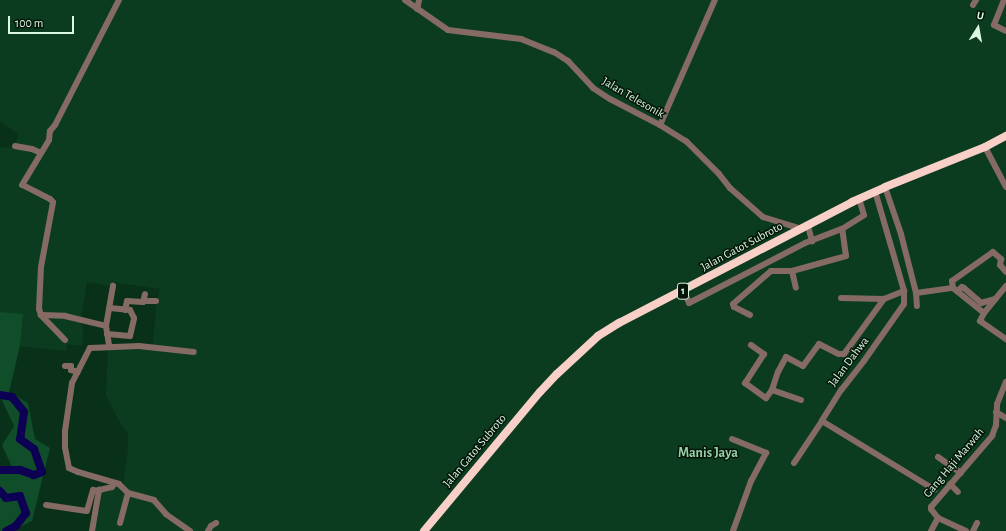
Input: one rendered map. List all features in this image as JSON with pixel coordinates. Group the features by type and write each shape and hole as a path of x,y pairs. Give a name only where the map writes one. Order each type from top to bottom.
{"highway":[{"name":"Jalan Gatot Subroto","path":"424,531 521,414 557,374 598,336 619,323 684,291 875,191 985,147 1006,136"}],"street":[{"path":"65,340 41,314 39,305 41,268 53,202 22,185 49,140 50,131 55,125 119,0"},
{"name":"Jalan Telesonik","path":"405,0 440,25 452,31 521,39 554,52 568,61 593,88 605,96 660,125 694,147 730,188 759,214 783,224 805,228"},
{"path":"417,9 419,0"},
{"path":"660,125 716,0"},
{"path":"1004,0 994,24 1006,31"},
{"path":"15,146 32,149 41,153"},
{"path":"985,147 1006,187"},
{"path":"885,187 901,234 916,293 917,306"},
{"name":"Jalan Dahwa","path":"794,463 841,390 904,304 904,291 875,191"},
{"path":"684,291 689,303 812,241 842,229 864,215 859,199"},
{"path":"805,228 812,241"},
{"path":"750,315 734,307 733,304 771,271 792,271 846,256 842,229"},
{"path":"984,313 955,289 953,280 993,252 1001,260 1000,265 1006,272"},
{"path":"792,271 796,288"},
{"path":"108,346 106,326 113,286"},
{"path":"916,293 962,287 981,303 995,299 1003,294 1006,286"},
{"path":"841,298 884,299 904,291"},
{"path":"125,310 127,300 143,302 144,297 156,301"},
{"path":"751,345 764,354 744,383 766,398 772,390 778,372 787,357 803,366 819,344 839,354 847,352 884,299"},
{"path":"995,299 984,313 981,323 1006,339"},
{"path":"107,334 130,336 134,315 130,310 110,308"},
{"path":"41,314 65,316 106,326"},
{"path":"190,531 166,514 154,500 128,493 121,485 78,472 69,467 65,447 65,431 70,390 78,372 82,357 90,348 108,346 139,346 194,352"},
{"path":"65,366 71,366 71,370 78,372"},
{"name":"Gang Haji Marwah","path":"938,518 931,507 992,436 996,424 996,412 1000,394 1006,382"},
{"path":"772,390 801,400"},
{"path":"996,412 1006,418"},
{"path":"822,421 936,490"},
{"path":"732,439 766,453 751,481 733,531"},
{"path":"938,458 961,473"},
{"path":"46,505 87,511 92,491 112,487 115,483"},
{"path":"950,484 958,492"},
{"path":"92,531 99,490"},
{"path":"120,523 128,493"},
{"path":"931,531 938,518 966,531"},
{"path":"208,531 211,526 216,523"},
{"path":"973,531 977,523"}],"shaded area":[{"path":"0,0 1006,0 1006,531 90,531 98,491 123,485 128,449 128,433 118,419 106,395 108,346 153,347 156,307 160,289 112,282 110,286 87,282 81,316 83,335 82,346 67,344 66,351 20,346 23,314 0,312 0,147 14,148 19,134 0,122"},
{"path":"0,312 23,314 20,346 9,392 28,403 35,439 50,448 32,521 11,531 0,531 0,471 12,467 2,445 14,426 0,396"}],"waterway":[{"path":"0,395 12,397 24,412 20,439 34,449 42,472 34,475 20,470 0,470"},
{"path":"0,491 6,498 20,496 26,513 16,526 6,531"}],"district":[{"name":"Manis Jaya","path":"708,453"}]}
